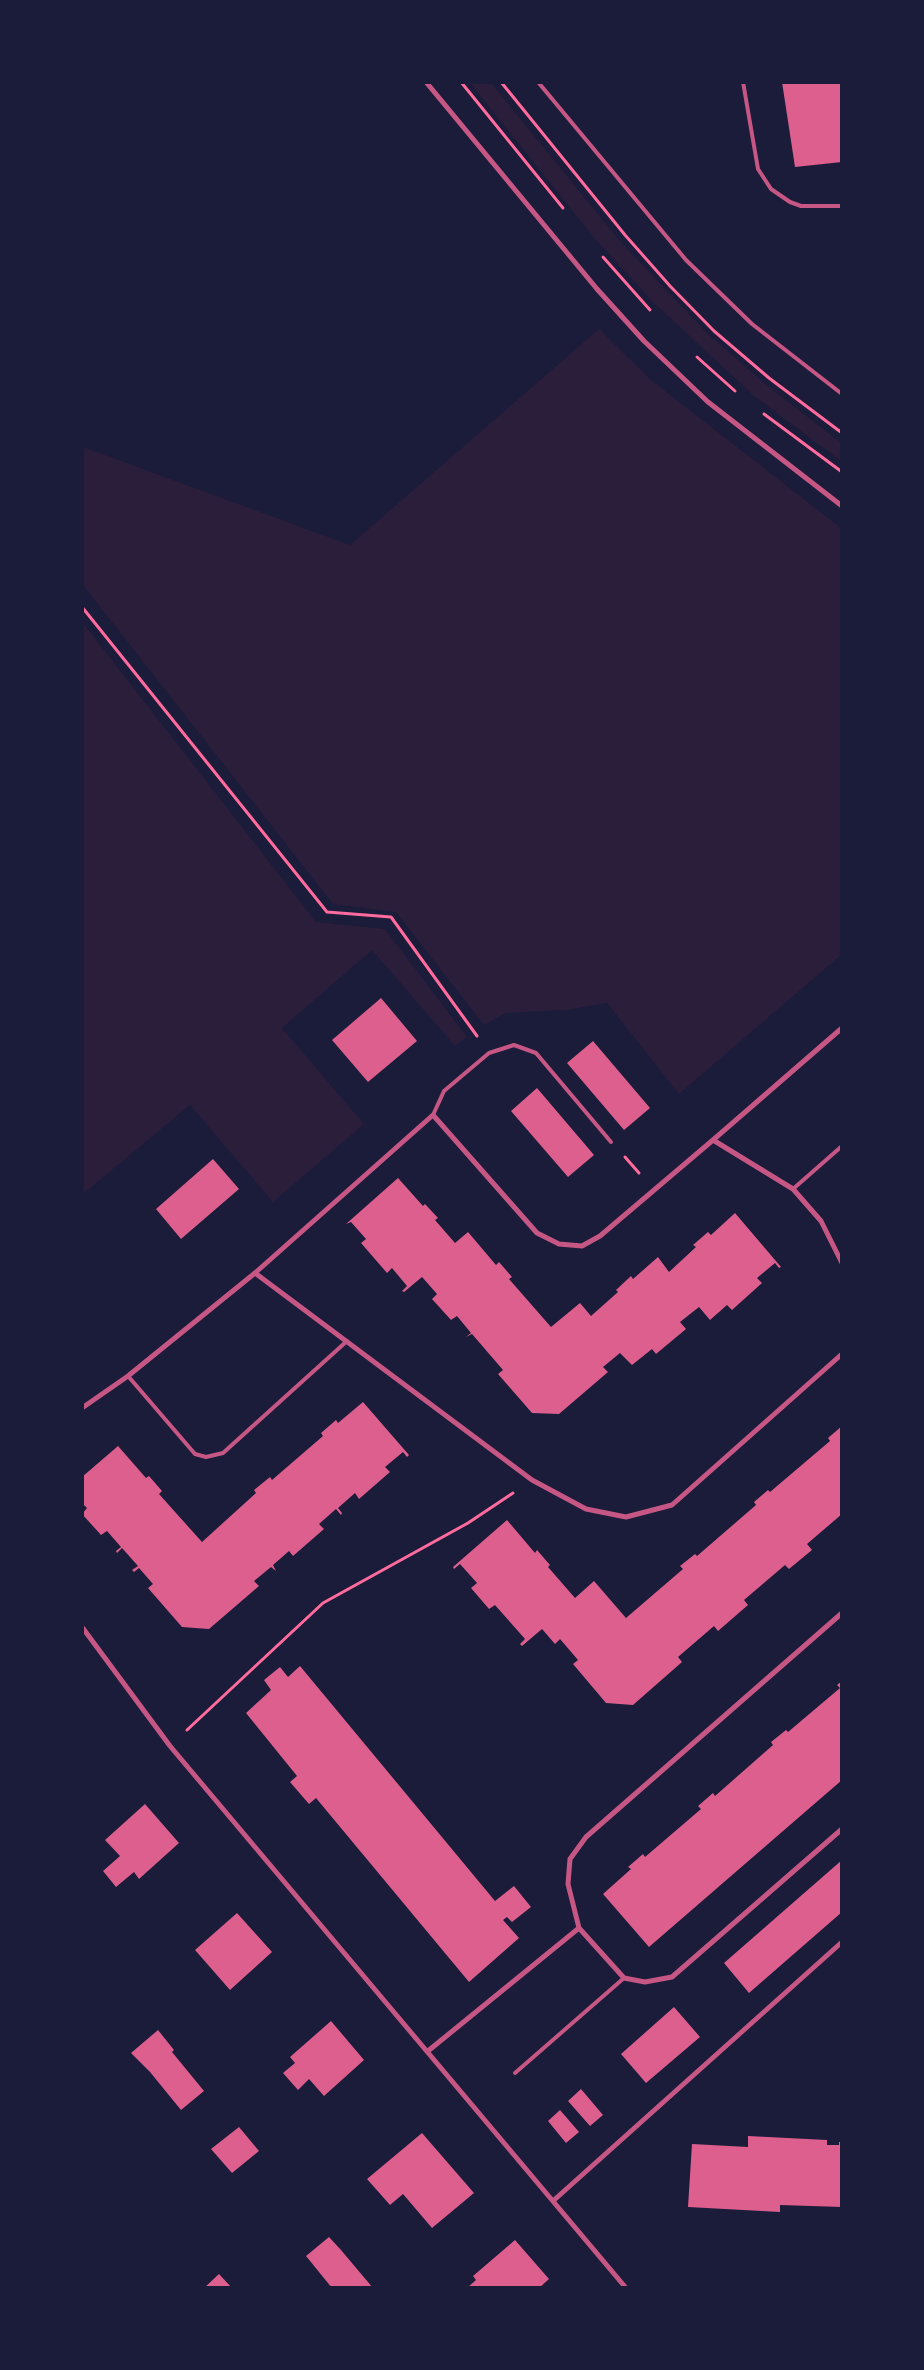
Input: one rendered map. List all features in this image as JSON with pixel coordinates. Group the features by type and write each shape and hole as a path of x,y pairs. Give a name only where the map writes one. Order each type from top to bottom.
{"street":[{"path":"426,82 597,289 644,341 708,402 842,506"},
{"path":"82,1408 128,1376 255,1273 433,1115 536,1233 558,1244 582,1246 600,1236 842,1028"},
{"path":"713,1140 793,1189 821,1221 841,1263"},
{"path":"255,1273 532,1480 586,1509 626,1517 672,1505 842,1354"},
{"path":"842,1613 586,1837 570,1859 568,1884 579,1928 624,1978 645,1982 672,1977 842,1829"},
{"path":"82,1627 170,1746 626,2288"},
{"path":"428,2051 579,1928"},
{"path":"553,2201 842,1942"}],"lane":[{"path":"538,82 686,260 752,324 842,394"},
{"path":"743,82 758,169 770,189 790,202 801,206 842,206"},
{"path":"433,1115 444,1092 489,1052 514,1045 536,1053 612,1142"},
{"path":"793,1189 842,1146"},
{"path":"128,1376 195,1454 206,1457 222,1453 347,1341"},
{"path":"515,2074 624,1978"}],"path":[{"path":"461,82 564,210"},
{"path":"600,254 656,316"},
{"path":"696,356 738,394"},
{"path":"762,412 842,472"},
{"path":"82,607 327,912 391,917 489,1052"},
{"path":"612,1142 654,1190"},
{"path":"170,1746 324,1603 468,1524 532,1480"}],"shaded area":[{"path":"470,83 491,83 619,240 709,335 764,383 841,443 841,461 753,395 653,302 596,240"},
{"path":"599,329 651,380 841,528 841,955 679,1094 607,1003 566,1010 506,1013 484,1025 396,912 333,904 83,585 83,447 350,545"},
{"path":"83,623 316,922 385,929 467,1037 455,1046 372,950 282,1028 364,1124 273,1202 190,1105 83,1194"}],"building":[{"path":"782,82 842,82 842,162 795,167"},
{"path":"381,998 417,1041 368,1082 332,1040"},
{"path":"593,1041 650,1108 624,1130 567,1063"},
{"path":"537,1088 594,1155 568,1177 511,1111"},
{"path":"213,1159 239,1189 181,1239 156,1209"},
{"path":"398,1178 423,1206 425,1204 438,1218 435,1220 455,1243 468,1232 496,1265 499,1262 512,1277 509,1279 551,1327 580,1303 591,1316 618,1292 616,1290 631,1276 633,1279 658,1257 669,1272 696,1247 693,1245 708,1232 711,1235 735,1213 781,1267 779,1268 775,1263 757,1278 762,1283 732,1310 727,1305 710,1320 699,1307 680,1322 686,1329 656,1354 652,1349 632,1365 620,1353 603,1367 608,1372 559,1414 532,1413 498,1374 503,1370 472,1334 466,1337 471,1333 457,1316 451,1320 432,1299 437,1294 422,1277 404,1292 402,1291 407,1286 392,1268 387,1273 361,1243 366,1239 351,1222 346,1224"},
{"path":"363,1402 409,1455 407,1457 403,1452 385,1467 390,1472 359,1499 355,1493 338,1508 342,1513 341,1515 336,1509 319,1524 324,1529 293,1556 289,1551 273,1565 276,1571 271,1567 254,1581 259,1586 209,1629 182,1627 148,1588 153,1584 139,1568 134,1572 132,1570 138,1566 122,1548 117,1553 116,1551 121,1547 107,1531 101,1535 82,1514 87,1508 82,1503 82,1477 118,1446 146,1478 149,1476 162,1491 159,1494 202,1542 256,1493 254,1490 270,1477 272,1480 323,1436 321,1433 336,1420 338,1423"},
{"path":"842,1426 842,1514 807,1544 812,1550 789,1569 785,1565 744,1600 748,1605 718,1631 714,1626 678,1657 682,1662 633,1705 606,1703 573,1664 578,1660 560,1639 555,1644 542,1629 522,1646 520,1644 525,1639 495,1605 489,1609 471,1588 477,1583 460,1564 454,1569 453,1567 507,1520 535,1553 537,1550 550,1565 548,1567 575,1598 594,1581 626,1618 683,1569 680,1566 695,1554 697,1556 756,1505 754,1502 768,1490 770,1492 830,1441 828,1438"},
{"path":"300,1666 495,1901 514,1886 531,1907 512,1922 507,1917 503,1920 519,1938 469,1982 316,1798 309,1804 290,1782 297,1776 246,1713 271,1690 264,1680 280,1667 288,1677"},
{"path":"842,1681 842,1780 649,1947 603,1894 631,1869 628,1867 643,1854 645,1857 701,1809 698,1806 713,1793 715,1796 773,1745 771,1742 786,1730 788,1732 840,1688 837,1685"},
{"path":"145,1804 179,1843 139,1879 134,1872 116,1887 103,1871 120,1856 105,1840"},
{"path":"842,1860 842,1912 749,1993 724,1963"},
{"path":"237,1913 272,1952 230,1990 195,1950"},
{"path":"674,2007 700,2037 646,2083 621,2054"},
{"path":"331,2021 364,2060 324,2096 309,2079 298,2090 283,2073 295,2063 290,2057"},
{"path":"158,2030 174,2050 172,2052 204,2091 181,2110 150,2072 131,2053"},
{"path":"581,2089 603,2115 590,2126 568,2101"},
{"path":"560,2110 579,2132 566,2143 548,2121"},
{"path":"239,2127 259,2151 232,2173 211,2149"},
{"path":"422,2133 474,2193 432,2228 403,2194 390,2205 367,2179"},
{"path":"748,2136 827,2140 827,2145 839,2145 839,2142 842,2142 842,2207 780,2205 780,2212 688,2207 692,2144 748,2147"},
{"path":"329,2237 373,2288 332,2288 306,2256"},
{"path":"515,2240 549,2279 539,2288 467,2288 476,2280 473,2276"},
{"path":"219,2274 232,2288 204,2288"}]}
